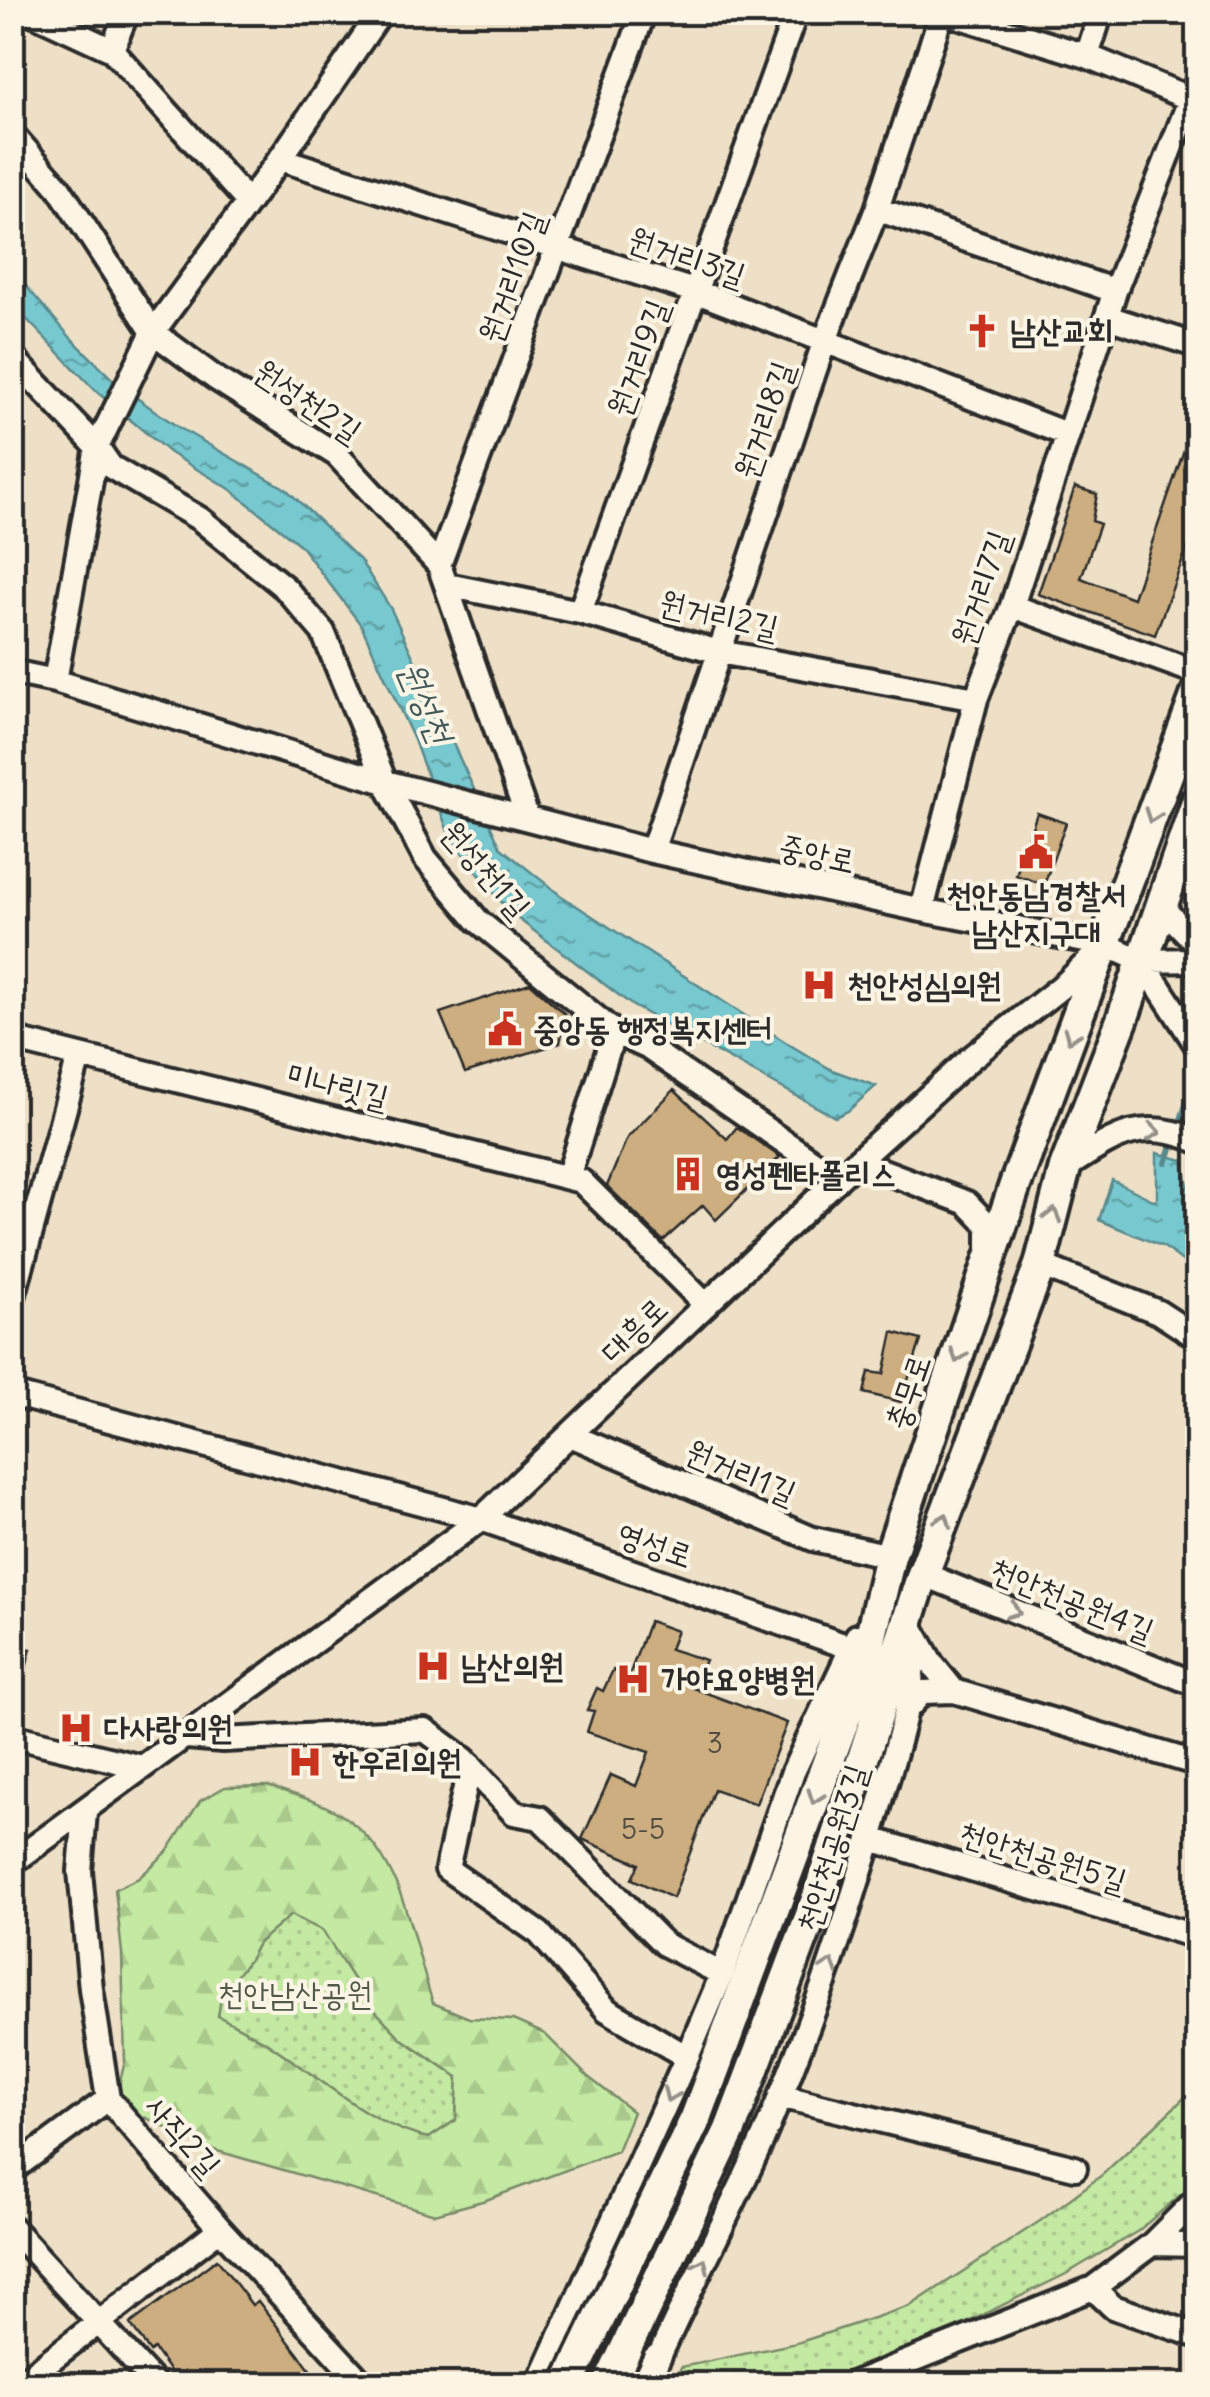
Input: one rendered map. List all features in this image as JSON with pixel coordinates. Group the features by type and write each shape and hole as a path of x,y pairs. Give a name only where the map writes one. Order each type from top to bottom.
{"main road":[{"name":"충무로","path":"568,2384 696,2118 864,1665 890,1556 1014,1185 1198,691"},
{"path":"609,2384 730,2130 818,1894 923,1574 1040,1265 1066,1168 1198,800"}],"street":[{"path":"30,12 112,50 247,201"},
{"path":"112,50 127,12"},
{"path":"55,681 102,437 149,342 381,12"},
{"name":"원거리10길","path":"443,575 644,12"},
{"name":"원거리9길","path":"580,612 796,12"},
{"path":"943,12 1195,94"},
{"name":"원거리8길","path":"652,850 824,342 877,209 943,12"},
{"path":"1087,56 1102,12"},
{"name":"원거리7길","path":"922,910 976,699 1012,606 1115,291 1195,94"},
{"name":"원성천2길","path":"12,134 59,188 149,342 338,455 443,575 522,815"},
{"name":"원거리3길","path":"280,159 696,292 1066,434"},
{"path":"877,209 1115,291"},
{"path":"1108,317 1198,346"},
{"name":"원성천1길","path":"12,358 102,437 110,467 200,519 284,588 323,632 384,782 424,858 478,921 614,1032 647,1048 838,1178"},
{"name":"원거리2길","path":"443,575 719,652 976,699"},
{"path":"1012,606 1198,673"},
{"path":"12,672 55,681 384,782"},
{"name":"중앙로","path":"384,782 652,850 922,910 1106,945 1142,961"},
{"path":"1161,906 1192,939"},
{"path":"1032,929 1061,949 1064,961 1060,977 1038,1004"},
{"name":"대흥로","path":"12,1863 481,1519 838,1178 1106,945"},
{"path":"1142,961 1186,960"},
{"path":"1142,961 1198,1047"},
{"path":"614,1032 574,1179 706,1305"},
{"name":"미나릿길","path":"12,1040 574,1179"},
{"path":"12,1301 79,1057"},
{"path":"1066,1168 1112,1139 1137,1129 1198,1141"},
{"path":"857,1161 967,1203 988,1226 989,1263"},
{"path":"1040,1265 1158,1312 1198,1338"},
{"name":"영성로","path":"12,1394 481,1519 850,1647"},
{"name":"원거리1길","path":"570,1436 813,1538 890,1556"},
{"name":"천안천공원4길","path":"923,1574 1198,1686"},
{"path":"538,2384 722,1974 793,1772 850,1647 875,1608"},
{"path":"911,1620 932,1664 954,1691"},
{"name":"천안천공원3길","path":"647,2384 780,2096 831,1966 906,1710 913,1676 911,1620"},
{"path":"906,1710 924,1692 954,1691 1198,1764"},
{"path":"188,1737 223,1740 425,1730 470,1765 514,1813 540,1818 664,1944 722,1974"},
{"path":"12,1736 142,1767"},
{"path":"470,1765 447,1869 539,1933 607,2010 687,2057"},
{"name":"사직2길","path":"85,1812 80,1871 91,1989 108,2099 220,2229 363,2384"},
{"name":"천안천공원5길","path":"871,1840 1198,1937"},
{"path":"780,2096 1075,2168"},
{"path":"12,2170 108,2099"},
{"path":"852,2384 1093,2288 1152,2244 1198,2198"},
{"path":"12,2228 155,2384"},
{"path":"19,2384 220,2229"},
{"path":"1152,2244 1198,2245"},
{"path":"1093,2288 1114,2308 1198,2336"},
{"path":"566,2318 582,2354 602,2373 631,2378 660,2353"}],"green space":[{"path":"268,1786 332,1809 361,1831 392,1874 433,2003 469,2018 513,2020 545,2034 587,2076 633,2112 617,2151 486,2200 435,2214 207,2148 146,2118 122,2113 117,2094 125,2061 122,1953 115,1889 139,1878 167,1852 200,1801 225,1787","holes":["291,1915 323,1931 368,2003 402,2039 458,2077 456,2120 429,2138 368,2113 266,2043 218,2016 222,1993 258,1943"]},
{"name":"천안남산공원","path":"291,1914 323,1931 368,2003 402,2039 458,2077 456,2120 429,2138 409,2133 368,2113 266,2043 218,2016 221,1993 258,1943"},
{"path":"1197,2086 1197,2181 1138,2231 1066,2274 960,2326 820,2384 674,2384 681,2367 797,2343 910,2306 1040,2221 1102,2175"}],"water":[{"name":"원성천","path":"12,270 117,384 178,427 286,489 360,560 391,609 501,848 560,895 790,1045 832,1070 876,1086 848,1111 835,1117 633,1006 508,911 450,837 414,740 361,625 300,545 230,489 170,453 97,392 13,305"},
{"path":"1157,1153 1183,1160 1197,1208 1197,1272 1164,1247 1099,1220 1112,1180 1157,1202"}],"building":[{"path":"1195,418 1198,519 1155,635 1038,594 1075,487 1097,494 1092,521 1100,524 1081,578 1133,598"},
{"path":"1037,813 1066,823 1044,885 1016,875"},
{"name":"중앙동 행정복지센터","path":"530,983 566,1015 560,1043 465,1073 440,1013"},
{"name":"영성펜타폴리스","path":"674,1090 727,1139 737,1127 780,1157 716,1220 703,1205 663,1241 607,1186 627,1138"},
{"path":"893,1332 921,1340 901,1402 864,1393 869,1372 884,1374"},
{"path":"649,1621 677,1631 670,1649 705,1660 693,1688 787,1723 756,1804 714,1789 673,1898 632,1879 639,1864 582,1839 611,1775 636,1786 649,1752 587,1732 594,1711 587,1710 597,1688 603,1691 613,1670 629,1676"},
{"path":"12,1645 31,1649 18,1699 12,1698"},
{"path":"217,2259 252,2305 258,2301 321,2384 179,2384 154,2349 150,2352 130,2324"}],"waterway":[{"path":"1166,1163 1198,1070"}],"place":[{"name":"남산교회","path":"982,331"},
{"name":"천안동남경찰서 남산지구대","path":"1036,852"},
{"name":"천안성심의원","path":"819,985"},
{"name":"중앙동 행정복지센터","path":"505,1029"},
{"name":"영성펜타폴리스","path":"688,1174"},
{"name":"남산의원","path":"433,1666"},
{"name":"가야요양병원","path":"633,1679"},
{"name":"다사랑의원","path":"76,1728"},
{"name":"한우리의원","path":"305,1762"}]}
